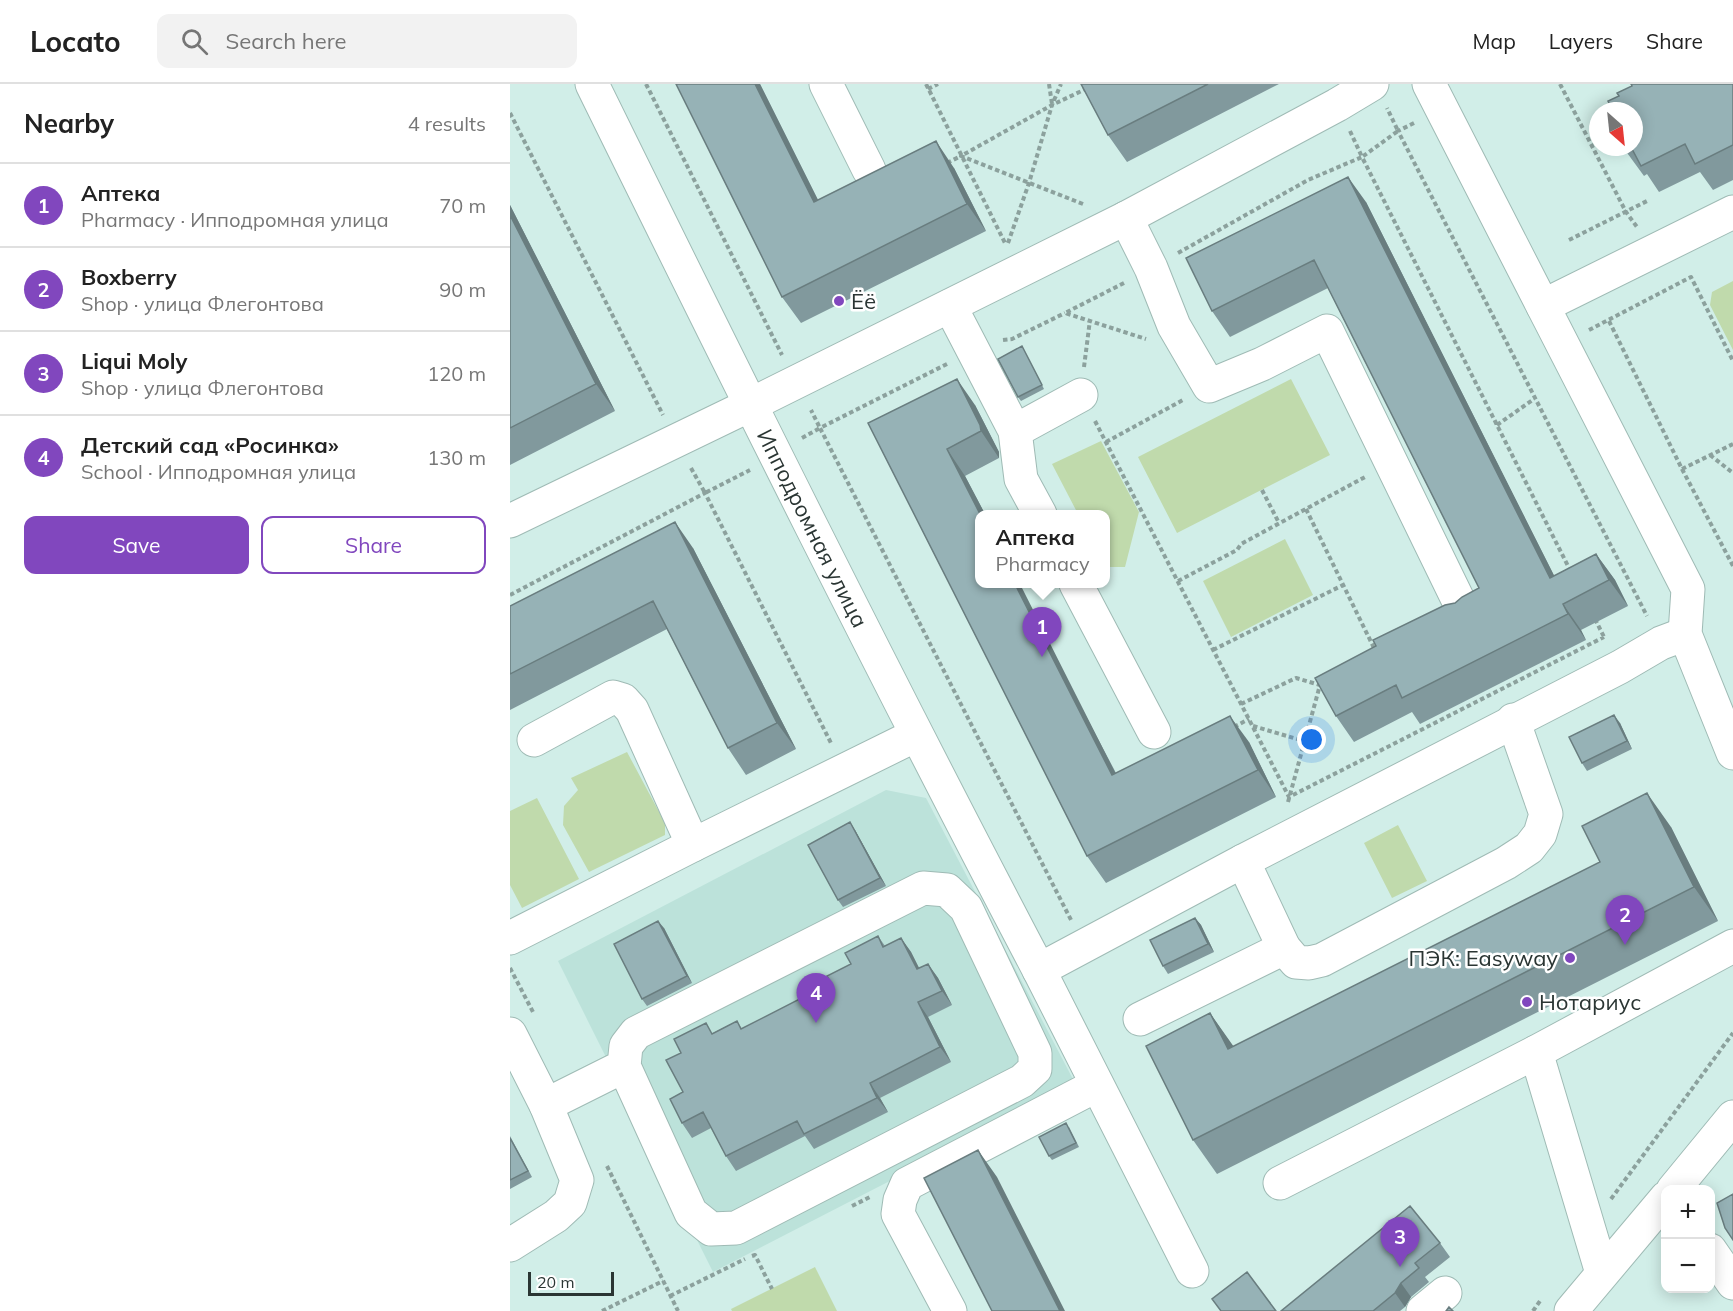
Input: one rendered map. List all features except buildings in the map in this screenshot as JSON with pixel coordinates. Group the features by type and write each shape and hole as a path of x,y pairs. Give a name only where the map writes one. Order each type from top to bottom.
{"street":[{"name":"Ипподромная улица","path":"592,84 916,735 1192,1271"},
{"path":"826,84 869,170"},
{"path":"510,521 750,405 1126,218 1337,105 1377,92"},
{"path":"1435,96 1688,589 1673,639 1733,753"},
{"path":"1543,306 1583,260 1733,212"},
{"path":"1126,218 1151,268 1174,326 1209,386 1262,364 1328,331 1464,612"},
{"path":"950,306 1015,431 1021,479 1038,510"},
{"path":"1015,431 1081,395"},
{"path":"1078,588 1154,732"},
{"path":"1039,970 1513,720 1673,639"},
{"path":"534,740 613,697 623,700 632,710 693,844"},
{"path":"1243,861 1284,948 1296,962 1309,963 1322,960 1506,863 1529,848 1540,834 1546,814 1513,720"},
{"path":"510,938 693,844 916,735"},
{"path":"923,888 947,890 966,908 1035,1053 1035,1069 1023,1081 736,1228 711,1229 691,1213 624,1066 626,1046 636,1033 923,888"},
{"path":"1280,1183 1536,1052 1733,946"},
{"path":"1140,1019 1284,948"},
{"path":"510,1245 556,1216 570,1203 577,1180 546,1105 512,1044"},
{"path":"1536,1052 1602,1273"},
{"path":"546,1105 624,1066"},
{"path":"950,1311 898,1214 900,1200 907,1184 1097,1085"},
{"path":"1677,1185 1733,1117"},
{"path":"1557,1305 1602,1273 1661,1203"},
{"path":"1715,1257 1733,1283"}],"path":[{"path":"646,84 785,362"},
{"path":"938,84 927,86 1007,246 1029,183 1052,105 1061,84"},
{"path":"1050,84 1052,105"},
{"path":"961,156 1052,105 1090,87 1089,84"},
{"path":"1560,84 1626,212 1641,232"},
{"path":"1377,92 1534,399 1673,639"},
{"path":"1398,131 1435,96"},
{"path":"961,156 1088,206"},
{"path":"1189,353 1065,313 1151,268 1308,180 1362,157 1570,570"},
{"path":"1583,260 1626,212 1649,200"},
{"path":"1585,332 1691,277 1733,360"},
{"path":"1090,320 1081,395 1289,797 1604,637"},
{"path":"1609,321 1733,566"},
{"path":"1106,442 1209,386"},
{"path":"1497,425 1534,399"},
{"path":"806,401 820,428"},
{"path":"676,441 705,493 846,770"},
{"path":"1682,469 1733,444"},
{"path":"1710,455 1733,473"},
{"path":"1178,581 1237,550 1241,544 1391,463"},
{"path":"510,595 756,467"},
{"path":"1262,490 1279,524"},
{"path":"1306,509 1378,657"},
{"path":"1213,650 1343,585"},
{"path":"1592,612 1620,667"},
{"path":"1241,704 1296,678 1320,686"},
{"path":"1253,726 1304,741"},
{"path":"1590,1230 1733,1033"},
{"path":"606,1163 678,1311"},
{"path":"670,1296 755,1255 772,1289"},
{"path":"602,1311 663,1281"},
{"path":"617,1304 621,1311"},
{"path":"1533,1311 1557,1305"}],"shaded area":[{"path":"886,790 926,798 1076,1085 713,1272 558,961"}],"green space":[{"path":"1733,281 1733,350 1710,305 1712,292"},
{"path":"1291,379 1330,455 1177,533 1138,457"},
{"path":"1101,441 1139,512 1125,567 1110,567 1110,510 1076,510 1052,464"},
{"path":"1285,539 1313,595 1231,637 1203,581"},
{"path":"627,752 665,823 665,835 589,872 563,825 564,806 578,790 571,778"},
{"path":"537,798 579,879 522,908 510,885 510,811"},
{"path":"1398,825 1427,881 1392,898 1364,843"},
{"path":"815,1267 837,1311 732,1311 731,1309"}],"place":[{"name":"Ёё","path":"839,301"},
{"name":"Аптека","path":"1042,657"},
{"name":"Boxberry","path":"1625,945"},
{"name":"ПЭК: Easyway","path":"1570,958"},
{"name":"Нотариус","path":"1527,1002"},
{"name":"Детский сад «Росинка»","path":"816,1023"},
{"name":"Liqui Moly","path":"1400,1267"}]}
